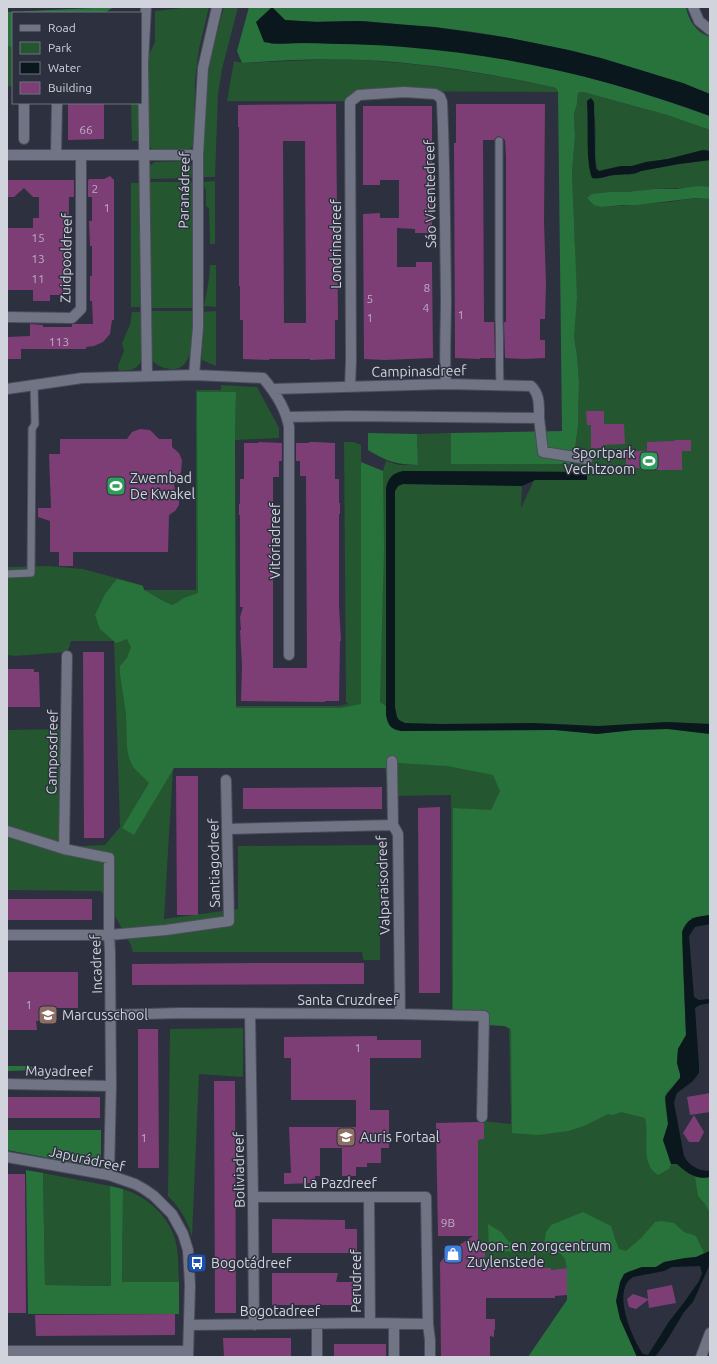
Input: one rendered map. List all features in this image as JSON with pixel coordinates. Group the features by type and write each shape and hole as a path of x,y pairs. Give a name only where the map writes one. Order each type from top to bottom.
{"street":[{"path":"146,7 143,63 145,156 145,336 147,376"},
{"name":"Paranádreef","path":"194,375 198,327 198,155 203,68 217,7"},
{"path":"693,7 699,21 710,30"},
{"name":"Sáo Vicentedreef","path":"350,102 358,96 404,92 435,94 440,97 442,102 444,142 446,322 444,361 446,384"},
{"name":"Londrinadreef","path":"350,102 350,386"},
{"path":"24,104 24,139"},
{"path":"56,155 57,104"},
{"path":"7,155 198,155"},
{"name":"Zuidpooldreef","path":"7,317 72,318 81,310 81,155"},
{"path":"7,389 82,378 194,375 263,378 273,389 288,422 349,416 539,418"},
{"name":"Campinasdreef","path":"273,389 446,384 531,386 536,390 538,396 543,452 587,459"},
{"name":"Vitóriadreef","path":"288,422 289,655"},
{"name":"Camposdreef","path":"64,849 67,656"},
{"path":"392,761 393,826"},
{"name":"Santiagodreef","path":"109,935 166,930 229,921 226,780"},
{"name":"Valparaisodreef","path":"228,829 393,826 398,834 400,1014"},
{"name":"Incadreef","path":"7,831 64,849 109,858 111,1014 109,1175"},
{"path":"7,935 109,935"},
{"name":"Santa Cruzdreef","path":"111,1014 400,1014 484,1016 482,1117"},
{"name":"Boliviadreef","path":"250,1014 254,1197 254,1325"},
{"name":"Mayadreef","path":"7,1084 111,1086"},
{"name":"Japurádreef","path":"7,1157 109,1175 135,1184 154,1196 172,1214 183,1234 188,1250 190,1268 188,1354"},
{"name":"La Pazdreef","path":"254,1197 426,1197 428,1324"},
{"name":"Perudreef","path":"369,1197 370,1324 428,1324"},
{"name":"Bogotadreef","path":"189,1325 370,1324"},
{"path":"394,1324 394,1357"},
{"path":"428,1324 430,1357"},
{"path":"316,1357 317,1325"},
{"path":"701,1357 710,1333"},
{"path":"7,1351 188,1354"}],"lane":[{"path":"499,141 498,319 500,342 498,361 500,385"},
{"path":"7,574 31,573 32,429 35,424 34,385"}],"green space":[{"path":"114,7 106,12 12,12 12,47 7,46 7,12"},
{"path":"191,7 209,7 199,49 195,80 194,142 192,147 187,151 156,151 149,147 147,59 155,42 155,11"},
{"path":"224,7 238,7 222,69 218,94 215,177 202,177 207,79 210,59"},
{"path":"249,7 272,7 271,44 344,43 418,47 491,57 563,71 656,97 710,116 710,130 667,115 583,92 578,93 574,114 575,135 572,173 577,297 574,337 579,381 575,464 451,464 451,433 562,431 558,92 556,88 460,70 388,61 318,59 242,63 237,51"},
{"path":"272,7 686,7 691,21 697,29 710,37 710,94 643,71 608,61 504,37 469,31 362,21 312,22 285,20"},
{"path":"7,46 12,47 12,86 7,86"},
{"path":"336,59 391,62 474,72 556,88 558,92 359,91 347,101 227,101 234,61 242,63"},
{"path":"583,92 667,115 710,130 710,151 703,150 668,159 599,171 596,161 595,121 587,101 591,176 602,178 614,175 636,174 641,171 710,160 710,187 610,192 602,207 705,198 710,199 710,724 665,722 710,732 710,913 690,917 665,1093 677,1164 692,1175 705,1178 710,1177 710,1251 696,1257 628,1272 616,1298 637,1357 528,1357 567,1300 567,1268 551,1270 551,1268 544,1268 543,1260 524,1260 524,1268 485,1268 485,1245 478,1244 478,1140 484,1139 484,1121 511,1124 509,1028 503,1025 486,1024 485,1010 452,1010 451,795 388,796 385,767 172,766 164,919 238,909 238,846 378,845 380,847 380,960 364,960 362,952 133,952 131,945 101,891 7,890 7,730 65,729 63,847 105,845 120,827 114,641 71,641 66,652 15,656 7,655 7,567 49,566 83,569 142,585 143,589 146,590 196,590 196,390 221,390 221,385 257,387 279,428 279,438 235,440 235,392 234,706 339,706 348,704 346,702 344,442 353,442 361,445 361,702 383,471 386,461 399,465 418,465 417,434 451,433 452,464 588,463 586,452 575,449 578,426 579,381 574,337 575,249 572,173 575,135 574,114 578,93","holes":["403,471 587,472 587,480 534,480 521,508 522,486 403,484 398,486 395,491 395,705 392,476"]},
{"path":"131,104 140,104 140,141 132,141"},
{"path":"187,161 193,168 194,178 149,179 148,167 155,162"},
{"path":"215,181 215,244 210,244 209,208 206,206 206,191 203,182"},
{"path":"149,182 194,182 194,308 149,308"},
{"path":"131,183 141,183 142,307 131,307"},
{"path":"698,186 710,187 710,199 696,198 637,205 602,207 594,205 587,198 592,194 610,192 676,189"},
{"path":"210,265 216,265 216,307 204,306"},
{"path":"149,311 193,311 192,345 186,362 181,367 174,369 164,368 151,360"},
{"path":"216,311 216,366 202,360 202,312"},
{"path":"132,312 141,312 141,361 135,368 119,371 118,366 124,351 122,343 130,325"},
{"path":"197,392 236,392 236,708 341,708 361,704 361,462 383,471 384,548 380,702 386,706 386,716 401,731 555,730 597,734 634,730 668,729 710,734 710,915 692,918 682,941 686,1035 678,1049 677,1062 680,1078 666,1094 665,1104 668,1124 663,1140 671,1164 669,1169 658,1175 652,1170 649,1164 646,1149 645,1118 621,1112 613,1115 608,1114 584,1126 568,1131 539,1135 512,1133 511,1029 504,1026 487,1025 487,1011 453,1012 453,808 491,810 500,791 493,775 447,766 398,763 387,758 387,768 174,768 134,835 122,828 149,783 133,767 127,748 126,714 120,666 127,658 131,647 127,639 116,643 100,629 95,615 105,594 117,579 143,586 144,590 173,605 184,598 198,593"},
{"path":"368,433 417,434 418,465 392,462 368,450"},
{"path":"243,1028 243,1077 199,1074 192,1237 183,1215 168,1196 170,1029"},
{"path":"7,1066 29,1066 36,1068 37,1070 7,1071"},
{"path":"7,1130 101,1130 101,1168 7,1150"},
{"path":"26,1170 43,1173 45,1285 111,1286 110,1186 123,1189 122,1282 179,1282 179,1314 28,1314"},
{"path":"43,1173 110,1186 111,1286 45,1285"},
{"path":"695,1177 710,1177 710,1213 698,1196"},
{"path":"123,1189 140,1196 148,1202 162,1214 172,1230 178,1255 179,1282 122,1282"},
{"path":"583,1212 611,1226 619,1249 626,1251 642,1237 655,1222 661,1221 674,1223 684,1232 696,1236 704,1253 696,1257 664,1262 656,1267 642,1267 628,1272 616,1301 620,1319 637,1357 528,1357 567,1300 567,1268 565,1259 560,1253 489,1251 488,1224 501,1232 509,1242 526,1250 544,1244 546,1232 551,1225"}],"water":[{"path":"272,7 285,20 317,22 359,21 434,27 504,37 569,50 601,58 683,83 710,94 710,116 597,80 482,56 391,46 304,43 279,44 264,42 256,22"},
{"path":"591,98 594,102 596,169 599,171 668,159 703,150 710,151 710,160 679,164 631,174 592,178 588,151 587,101"},
{"path":"403,471 587,472 587,480 535,480 522,486 403,484 398,486 395,491 395,707 399,720 405,723 534,723 598,726 666,722 710,724 710,734 668,729 634,730 597,734 555,730 401,731 390,726 386,715 386,488 388,481 392,476"},
{"path":"710,915 710,924 695,927 689,936 694,997 699,1000 710,999 710,1003 700,1005 695,1008 699,1073 693,1081 677,1093 674,1103 686,1160 695,1167 710,1171 710,1177 700,1178 692,1175 677,1164 671,1164 663,1140 668,1124 665,1097 680,1078 677,1063 678,1049 686,1035 682,932 687,923 693,919 700,916"},
{"path":"710,1251 710,1264 693,1302 684,1312 655,1357 637,1357 620,1319 616,1301 620,1282 624,1274 642,1267 656,1267 664,1262 696,1257","holes":["700,1266 702,1273 699,1281 668,1323 648,1355 643,1354 629,1326 626,1314 624,1292 627,1283 633,1277 664,1271 672,1267"]}],"building":[{"path":"68,104 104,104 104,139 68,140"},
{"path":"336,104 338,320 335,320 335,359 243,359 243,320 240,320 239,286 238,105","holes":["283,141 305,141 306,323 284,323"]},
{"path":"456,104 545,104 544,221 546,285 545,319 540,319 540,340 545,340 545,358 505,358 506,157 505,140 499,136 494,140 483,140 484,322 494,322 495,358 455,358 454,143 456,143"},
{"path":"363,106 432,106 432,233 415,233 415,229 397,228 397,267 416,267 416,262 432,262 433,358 384,360 364,359 363,214 380,213 380,218 399,218 399,180 380,180 380,185 363,185"},
{"path":"110,176 114,180 114,320 112,320 110,334 103,342 94,346 86,347 86,349 21,349 21,359 7,359 7,337 30,336 30,324 43,325 43,327 72,327 72,324 93,324 92,301 90,301 92,246 90,246 89,221 92,221 92,197 88,197 88,180 104,179"},
{"path":"7,180 74,180 74,197 69,197 68,295 50,295 50,301 33,301 33,290 7,290 7,228 33,228 33,218 39,218 39,197 33,197 24,188 14,197 7,197"},
{"path":"586,411 604,411 604,424 624,424 625,444 603,445 603,448 591,448 591,425 587,425"},
{"path":"140,429 150,430 159,439 172,439 172,447 179,453 182,460 181,472 174,484 179,499 179,505 175,511 169,515 168,552 73,552 73,566 59,566 59,552 50,552 50,521 38,517 38,508 51,508 49,454 60,454 60,439 127,439 132,432"},
{"path":"691,440 691,451 682,451 682,470 647,470 647,468 626,468 626,451 647,451 647,442"},
{"path":"244,443 282,443 282,461 279,461 279,477 273,477 273,668 307,668 306,476 300,476 300,461 296,461 296,443 335,443 335,479 339,479 340,503 339,606 341,641 339,701 241,701 242,666 240,617 243,607 240,607 240,479 244,479"},
{"path":"83,652 104,652 104,838 84,838"},
{"path":"7,669 34,669 34,672 39,672 40,707 7,707"},
{"path":"176,776 198,776 198,915 177,915"},
{"path":"382,787 382,809 243,809 243,788"},
{"path":"440,807 440,993 419,993 418,808"},
{"path":"7,899 92,899 92,920 7,920"},
{"path":"364,963 364,984 132,985 132,964"},
{"path":"7,972 78,972 78,1008 44,1008 44,1021 36,1021 37,1030 7,1030"},
{"path":"138,1029 158,1029 159,1168 138,1168"},
{"path":"377,1036 377,1040 421,1040 421,1058 370,1058 370,1110 389,1110 389,1148 381,1148 381,1163 367,1163 367,1167 356,1167 356,1176 342,1176 342,1148 320,1148 320,1176 315,1176 315,1183 284,1184 284,1173 291,1173 289,1127 356,1127 356,1100 291,1100 291,1058 284,1058 284,1037"},
{"path":"214,1081 235,1081 236,1313 215,1313"},
{"path":"710,1093 710,1112 690,1115 687,1097"},
{"path":"7,1097 100,1097 100,1118 7,1118"},
{"path":"694,1115 704,1132 699,1142 689,1142 683,1133"},
{"path":"436,1123 484,1123 484,1139 478,1140 478,1244 485,1244 485,1268 524,1268 524,1260 544,1260 544,1268 551,1268 551,1270 567,1268 567,1295 555,1296 555,1298 486,1298 486,1319 495,1319 494,1337 490,1336 490,1357 441,1357 440,1263 446,1254 473,1236 438,1236"},
{"path":"7,1174 25,1174 26,1313 7,1313"},
{"path":"272,1219 345,1220 345,1229 357,1229 357,1251 352,1251 352,1253 272,1253"},
{"path":"272,1273 338,1273 336,1282 357,1282 358,1303 352,1303 352,1305 272,1305"},
{"path":"672,1285 676,1303 649,1308 648,1300 636,1309 629,1307 627,1299 633,1294 648,1299 647,1290"},
{"path":"175,1314 175,1335 36,1336 35,1315"},
{"path":"223,1338 291,1338 291,1357 224,1357"},
{"path":"334,1344 386,1344 386,1357 334,1357"}],"place":[{"name":"Sportpark Vechtzoom","path":"649,461"},
{"name":"Zwembad De Kwakel","path":"116,486"},
{"name":"Marcusschool","path":"48,1015"},
{"name":"Auris Fortaal","path":"346,1137"},
{"name":"Woon- en zorgcentrum Zuylenstede","path":"453,1254"},
{"name":"Bogotádreef","path":"197,1263"}]}
